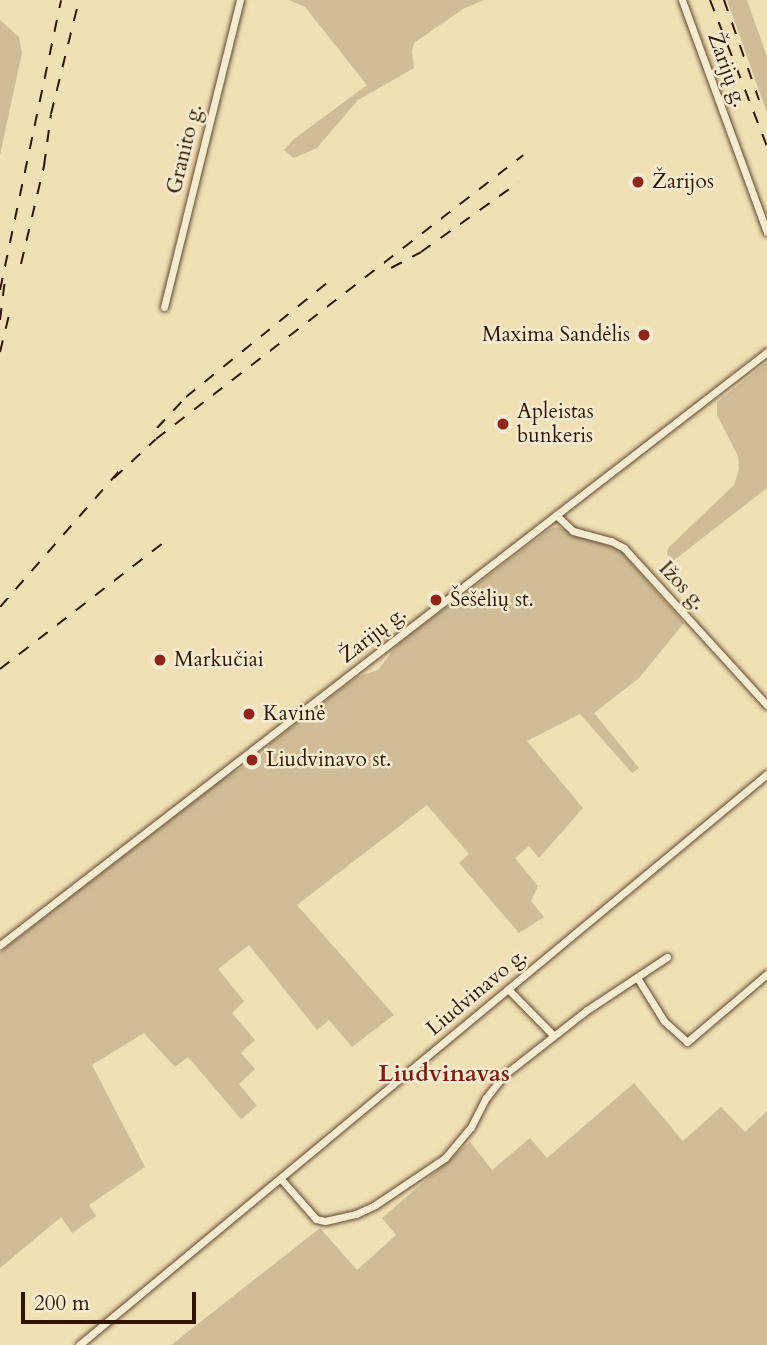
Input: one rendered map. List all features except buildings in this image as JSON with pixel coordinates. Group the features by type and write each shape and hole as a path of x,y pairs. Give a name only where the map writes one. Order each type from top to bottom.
{"street":[{"name":"Granito g.","path":"164,307 240,0"},
{"name":"Žarijų g.","path":"682,0 767,232"},
{"name":"Žarijų g.","path":"0,945 767,352"},
{"name":"Ižos g.","path":"556,515 567,528 624,548 767,705"},
{"name":"Liudvinavo g.","path":"79,1345 767,774"},
{"path":"281,1178 316,1219 325,1221 356,1214 375,1205 445,1158 471,1127 495,1085 553,1035 667,957"},
{"path":"638,978 664,1021 687,1042 767,974"},
{"path":"509,989 553,1035"}],"shaded area":[{"path":"289,0 484,0 463,9 414,43 414,68 358,100 317,148 294,158 284,150 294,139 367,85 305,7"},
{"path":"727,0 747,0 767,57 767,113"},
{"path":"0,20 19,37 22,53 0,155"},
{"path":"767,362 767,488 673,561 667,554 668,548 734,485 739,469 738,456 717,415 717,402"},
{"path":"557,527 620,550 684,623 639,678 594,713 639,768 632,773 580,714 527,741 583,808 539,858 529,846 515,858 538,886 531,901 544,917 519,933 459,863 469,854 427,805 297,905 394,1015 352,1047 329,1020 317,1030 249,945 218,969 244,1001 232,1013 255,1040 241,1053 255,1069 239,1084 257,1106 241,1119 188,1057 175,1067 144,1033 92,1065 145,1167 89,1205 96,1216 72,1233 61,1217 0,1268 0,952 224,778 259,758 271,743 357,677 378,670 397,645 550,529"},
{"path":"634,1083 683,1141 721,1107 745,1132 767,1111 767,1345 171,1345 320,1228 357,1270 396,1235 382,1218 470,1142 492,1170 530,1138 547,1158"}],"railway":[{"path":"0,290 61,0"},
{"path":"21,264 44,166 51,114 79,0"},
{"path":"710,0 767,146"},
{"path":"724,0 759,100"},
{"path":"114,478 156,439 523,155"},
{"path":"391,268 421,252 519,182"},
{"path":"157,428 186,397 329,281"},
{"path":"0,320 5,282"},
{"path":"0,352 10,311"},
{"path":"0,607 120,470"},
{"path":"0,669 163,543"}],"place":[{"name":"Žarijos","path":"638,182"},
{"name":"Maxima Sandėlis","path":"644,335"},
{"name":"Apleistas bunkeris","path":"503,424"},
{"name":"Šešėlių st.","path":"436,600"},
{"name":"Markučiai","path":"160,660"},
{"name":"Kavinė","path":"249,714"},
{"name":"Liudvinavo st.","path":"252,760"}],"district":[{"name":"Liudvinavas","path":"444,1074"}]}
